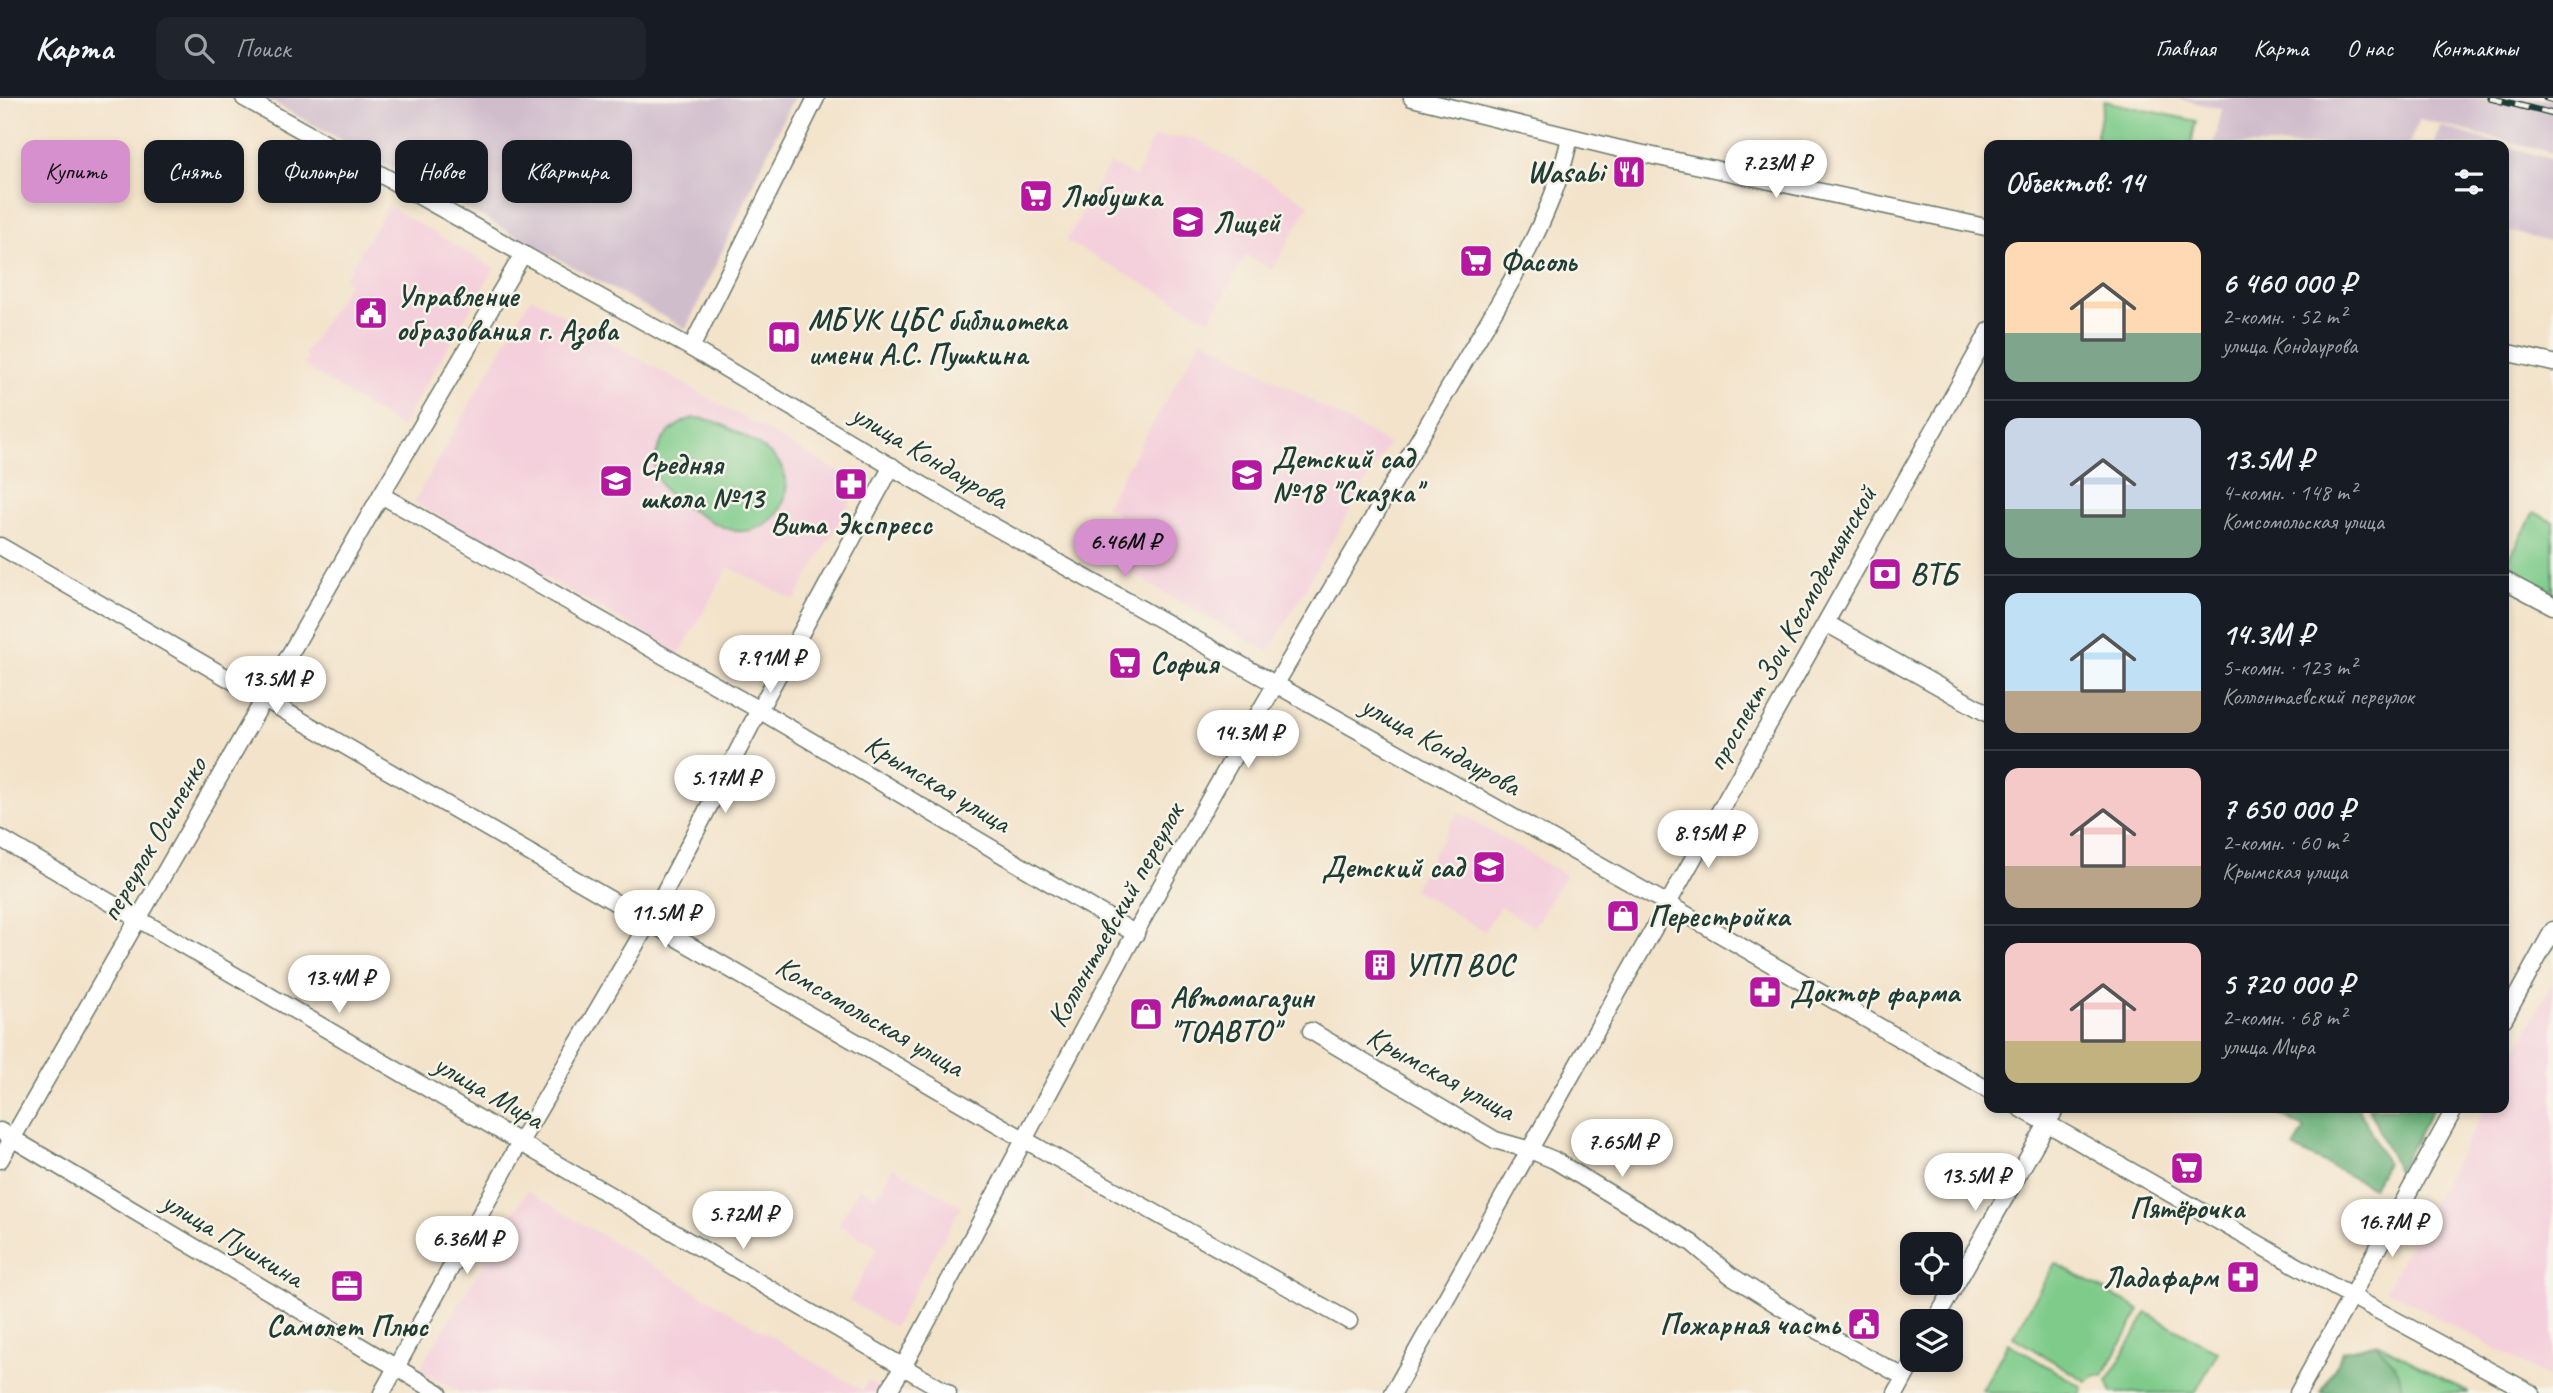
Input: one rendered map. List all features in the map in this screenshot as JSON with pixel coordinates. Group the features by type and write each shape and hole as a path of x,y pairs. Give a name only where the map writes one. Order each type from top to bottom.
{"street":[{"name":"улица Кондаурова","path":"244,98 691,348 968,512 1668,904 1984,1088"},
{"path":"691,348 816,98"},
{"path":"1412,98 1570,137 1984,227"},
{"name":"Коллонтаевский переулок","path":"889,1390 1136,934 1276,684 1546,216 1570,137"},
{"name":"переулок Осипенко","path":"0,1160 6,1135 140,919 381,495 523,254"},
{"name":"проспект Зои Космодемьянской","path":"1393,1393 1984,341"},
{"path":"2509,353 2553,363"},
{"path":"382,1393 520,1142 650,920 759,710 892,466"},
{"name":"Крымская улица","path":"381,495 759,710 1136,934"},
{"name":"Комсомольская улица","path":"0,545 1025,1139 1349,1321"},
{"path":"2509,582 2553,606"},
{"path":"1826,623 1984,712"},
{"name":"улица Мира","path":"0,838 948,1393"},
{"path":"2509,1005 2553,930"},
{"name":"Крымская улица","path":"1311,1031 1495,1140 1554,1160 1692,1242 1730,1275 1819,1331 1904,1377"},
{"path":"2030,1113 2351,1296 2531,1393"},
{"path":"1942,1309 2053,1113"},
{"path":"2298,1393 2452,1113"},
{"name":"улица Пушкина","path":"6,1135 439,1393"},
{"path":"1896,1393 1907,1372"}],"shaded area":[{"path":"265,98 793,98 686,329 456,203 488,203 488,140 395,140 395,169 381,162 381,140 342,140"},
{"path":"2174,98 2553,98 2553,153 2420,119 2410,140 2215,140 2222,109"},
{"path":"2440,126 2487,140 2436,140"},
{"name":"Лицей","path":"1153,137 1195,138 1309,204 1272,270 1246,255 1210,320 1066,241 1110,163 1136,178"},
{"path":"2509,147 2553,160 2553,243 2509,231"},
{"path":"388,206 494,268 401,427 303,365 308,358 304,355 349,283 344,279"},
{"name":"Средняя школа №13","path":"531,297 860,484 795,600 729,567 679,654 414,502"},
{"name":"Детский сад №18 \"Сказка\"","path":"1202,338 1388,444 1269,652 1095,553 1117,514 1105,506"},
{"name":"Детский сад","path":"1458,812 1565,875 1534,927 1500,906 1484,931 1413,889"},
{"path":"2553,982 2553,1380 2386,1289 2482,1113 2509,1113 2509,1063"},
{"path":"893,1167 961,1206 894,1327 849,1301 878,1248 839,1225 859,1187 877,1196"},
{"path":"527,1191 863,1391 868,1381 889,1393 461,1393 419,1370"}],"green space":[{"path":"2104,101 2196,121 2192,140 2096,140"},
{"path":"694,418 714,421 744,436 770,453 782,467 787,486 784,501 776,515 767,523 749,530 729,529 686,507 663,488 655,466 660,445 674,428"},
{"path":"2534,512 2553,522 2553,596 2509,572 2509,560"},
{"path":"2277,1113 2361,1113 2386,1163 2373,1188 2294,1148 2305,1129"},
{"path":"2370,1113 2430,1113 2398,1171"},
{"path":"2055,1263 2140,1310 2103,1376 2096,1375 2086,1381 2013,1337"},
{"path":"2147,1313 2218,1352 2195,1393 2112,1393 2107,1381"},
{"path":"2008,1343 2082,1387 2081,1393 1988,1393 1982,1390"},
{"path":"2377,1343 2469,1393 2321,1393 2343,1351"},
{"path":"2377,1344 2395,1365 2404,1393 2322,1393 2344,1351"}],"railway":[{"path":"2490,98 2553,114"},
{"path":"2546,98 2553,100"}],"place":[{"name":"Wasabi","path":"1629,172"},
{"name":"Любушка","path":"1036,196"},
{"name":"Лицей","path":"1188,222"},
{"name":"Фасоль","path":"1476,261"},
{"name":"Управление образования г. Азова","path":"371,313"},
{"name":"МБУК ЦБС библиотека имени А.С. Пушкина","path":"784,337"},
{"name":"Детский сад №18 \"Сказка\"","path":"1247,475"},
{"name":"Средняя школа №13","path":"616,481"},
{"name":"Вита Экспресс","path":"851,484"},
{"name":"ВТБ","path":"1885,574"},
{"name":"София","path":"1125,663"},
{"name":"Детский сад","path":"1489,867"},
{"name":"Перестройка","path":"1623,916"},
{"name":"УПП ВОС","path":"1380,965"},
{"name":"Доктор фарма","path":"1765,992"},
{"name":"Автомагазин \"ТОАВТО\"","path":"1146,1014"},
{"name":"Пятёрочка","path":"2187,1168"},
{"name":"Ладафарм","path":"2243,1277"},
{"name":"Самолет Плюс","path":"347,1286"},
{"name":"Пожарная часть","path":"1864,1324"}]}
